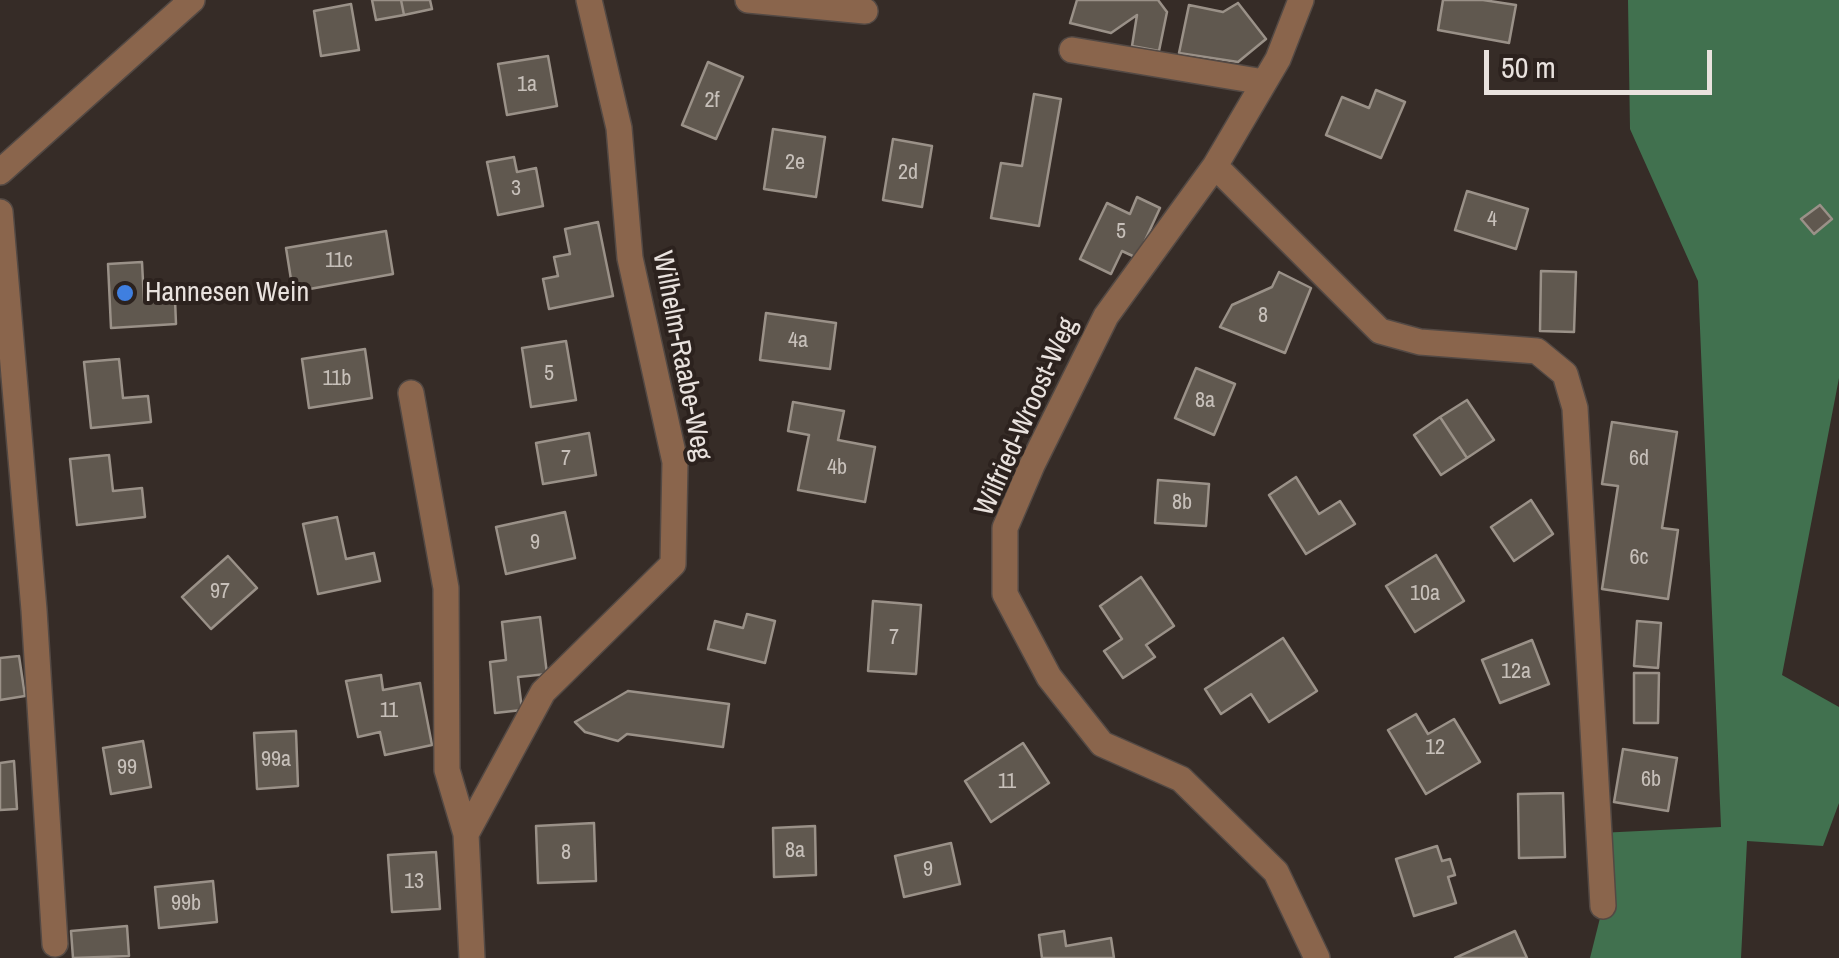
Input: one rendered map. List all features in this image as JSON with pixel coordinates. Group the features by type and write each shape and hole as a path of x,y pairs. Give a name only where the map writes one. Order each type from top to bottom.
{"street":[{"path":"0,172 192,0"},
{"name":"Wilhelm-Raabe-Weg","path":"466,834 543,692 673,564 675,462 630,258 620,128 589,0"},
{"path":"748,0 864,11"},
{"name":"Wilfried-Wroost-Weg","path":"1302,0 1278,60 1215,166 1106,316 1005,528 1004,594 1049,677 1102,744 1181,779 1276,872 1318,958"},
{"path":"1072,50 1264,82"},
{"path":"1215,166 1380,331 1420,342 1537,351 1564,374 1575,408 1604,906"},
{"path":"0,212 34,610 55,944"},
{"path":"411,394 446,588 447,770 466,834 472,958"}],"green space":[{"path":"1628,0 1839,0 1839,378 1782,675 1839,707 1839,803 1823,846 1747,841 1741,958 1590,958 1603,906 1599,833 1721,827 1698,281 1630,129"}],"building":[{"path":"372,0 401,0 404,15 376,20"},
{"path":"401,0 430,0 432,9 404,15"},
{"path":"1077,0 1158,0 1167,12 1159,51 1132,46 1137,15 1111,33 1070,23"},
{"path":"1443,0 1516,5 1509,43 1438,30"},
{"path":"1238,3 1266,39 1238,62 1179,53 1189,5 1223,12"},
{"path":"351,4 359,50 321,56 314,11"},
{"path":"548,56 557,106 507,115 498,64"},
{"path":"708,62 743,77 716,139 682,125"},
{"path":"1376,90 1405,102 1381,158 1326,135 1342,97 1369,108"},
{"path":"1034,94 1061,99 1039,226 991,218 1001,163 1022,166"},
{"path":"773,129 825,137 816,197 764,189"},
{"path":"893,139 932,146 922,207 883,200"},
{"path":"514,157 517,172 536,168 543,206 498,215 487,162"},
{"path":"1467,191 1528,209 1516,249 1455,230"},
{"path":"1137,197 1160,208 1137,258 1122,251 1111,274 1080,259 1107,203 1130,214"},
{"path":"1820,205 1832,219 1814,234 1801,219"},
{"path":"598,222 613,296 549,309 543,279 558,276 554,257 570,254 565,229"},
{"path":"386,231 393,274 293,292 286,248"},
{"path":"142,262 144,301 175,299 176,324 111,328 108,264"},
{"path":"1541,271 1576,272 1574,332 1540,331"},
{"path":"1279,272 1311,288 1285,353 1220,327 1232,305 1272,287"},
{"path":"766,313 836,323 830,369 760,360"},
{"path":"566,341 576,400 531,407 522,348"},
{"path":"365,349 372,398 309,408 302,359"},
{"path":"119,359 123,398 148,396 151,422 91,428 84,362"},
{"path":"1196,368 1235,384 1214,435 1175,418"},
{"path":"1467,400 1494,440 1467,458 1440,417"},
{"path":"793,402 844,411 838,440 875,447 865,502 798,490 809,435 788,431"},
{"path":"1440,417 1467,458 1441,475 1414,435"},
{"path":"1612,422 1677,432 1662,528 1678,530 1668,599 1602,589 1618,486 1602,484"},
{"path":"589,433 596,475 543,484 536,443"},
{"path":"109,455 113,491 142,488 145,517 77,525 70,459"},
{"path":"1296,477 1319,514 1340,501 1355,524 1306,554 1269,495"},
{"path":"1158,480 1209,484 1206,526 1155,523"},
{"path":"1531,500 1553,534 1514,561 1491,527"},
{"path":"565,512 575,558 506,574 496,527"},
{"path":"337,517 346,559 374,553 380,581 318,594 303,524"},
{"path":"1436,555 1464,601 1415,632 1386,586"},
{"path":"228,556 257,588 211,629 182,597"},
{"path":"1141,577 1174,626 1146,645 1155,657 1123,678 1104,651 1122,639 1100,606"},
{"path":"873,601 921,605 916,674 868,671"},
{"path":"747,614 775,621 765,663 708,649 715,621 743,628"},
{"path":"540,617 547,674 518,677 522,710 495,713 490,662 506,660 502,622"},
{"path":"1637,621 1661,623 1658,668 1634,666"},
{"path":"1283,638 1317,691 1269,722 1251,694 1221,714 1205,689"},
{"path":"1532,640 1549,684 1500,703 1482,660"},
{"path":"19,656 25,696 0,700 0,658"},
{"path":"1634,673 1659,673 1658,723 1634,723"},
{"path":"381,675 383,690 420,683 432,745 385,755 380,732 358,737 346,681"},
{"path":"628,691 729,704 723,747 627,734 618,741 585,732 575,722"},
{"path":"1416,714 1428,734 1454,719 1480,762 1426,794 1388,730"},
{"path":"296,731 298,786 257,789 254,733"},
{"path":"143,741 151,787 111,794 103,748"},
{"path":"1023,743 1049,783 991,822 965,781"},
{"path":"1623,749 1677,758 1668,811 1614,802"},
{"path":"14,761 17,809 0,810 0,763"},
{"path":"1563,793 1565,857 1519,858 1518,794"},
{"path":"594,823 596,881 538,883 536,826"},
{"path":"815,826 816,875 774,877 773,828"},
{"path":"951,843 960,884 904,897 895,856"},
{"path":"1437,846 1442,861 1450,859 1455,875 1448,877 1456,903 1414,916 1396,859"},
{"path":"436,852 440,909 392,912 388,855"},
{"path":"213,881 217,922 159,928 155,887"},
{"path":"127,926 129,956 73,958 71,931"},
{"path":"1064,931 1066,946 1111,938 1114,958 1042,958 1039,935"},
{"path":"1515,931 1527,958 1455,958"}],"place":[{"name":"Hannesen Wein","path":"125,293"}]}
